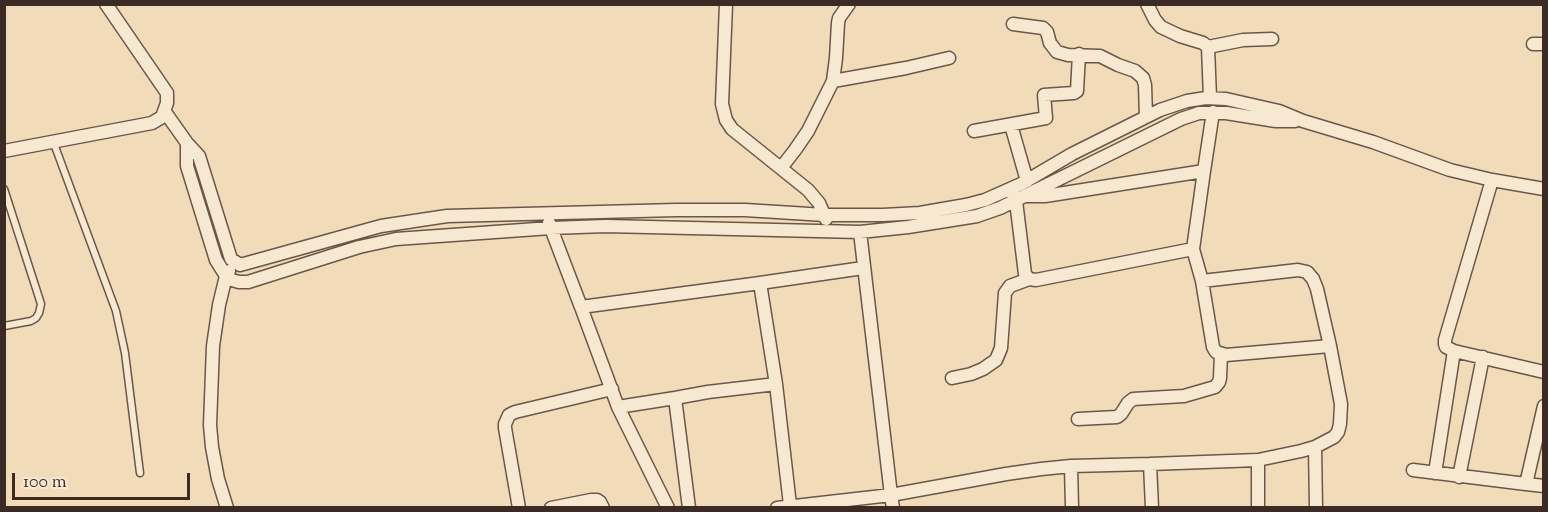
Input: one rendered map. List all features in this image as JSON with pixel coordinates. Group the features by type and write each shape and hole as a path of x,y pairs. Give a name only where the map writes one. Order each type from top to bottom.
{"street":[{"path":"4,151 152,123 162,117 167,103 167,93 106,4"},
{"path":"726,4 724,115 732,129 808,190 819,203 831,231"},
{"path":"781,168 808,130 833,81 839,18 849,4"},
{"path":"1147,4 1161,27 1208,47 1210,98"},
{"path":"1013,24 1043,28 1057,52 1105,58 1140,74 1145,85 1146,117"},
{"path":"1208,47 1243,40 1272,39"},
{"path":"974,131 1046,118 1043,97 1045,94 1077,91 1079,54"},
{"path":"833,81 949,58"},
{"path":"165,112 199,156 229,253 234,262 240,265 381,226 447,216 711,210 883,216 920,213 985,200 1027,181 1072,154 1160,110 1187,101 1210,98 1226,99 1279,111 1302,121 1373,142 1450,170 1544,189"},
{"path":"187,143 187,166 216,260 226,276 239,282 248,282 396,239 606,226 860,232 887,230 977,216 1000,208 1181,119 1199,113 1213,112 1276,121 1302,121"},
{"path":"1213,112 1193,249 1202,281 1213,347 1216,352 1226,355 1330,346"},
{"path":"1011,124 1027,181"},
{"path":"1021,198 1204,171"},
{"path":"1492,180 1445,340 1446,347 1454,351 1544,372"},
{"path":"1011,189 1021,198 1025,274 1029,279"},
{"path":"711,210 713,229"},
{"path":"545,213 580,307 602,391 618,407 668,507"},
{"path":"860,232 892,501"},
{"path":"952,378 971,374 996,360 1000,348 1005,293 1010,286 1029,279 1036,280 1193,249"},
{"path":"227,507 218,479 210,425 213,346 219,305 226,276 234,262"},
{"path":"580,307 863,268"},
{"path":"777,507 892,501 1006,474 1071,466 1258,460 1301,452 1334,437 1340,424 1341,404 1330,346 1313,279 1307,272 1298,270 1202,281"},
{"path":"760,283 776,384 790,505"},
{"path":"1435,472 1454,351"},
{"path":"1078,418 1118,417 1128,403 1134,399 1184,396 1215,387 1219,382 1221,354"},
{"path":"1459,477 1483,357"},
{"path":"618,407 708,392 776,384"},
{"path":"519,507 505,428 509,415 602,391"},
{"path":"675,398 689,507"},
{"path":"1526,484 1544,406"},
{"path":"1315,447 1316,507"},
{"path":"1258,460 1258,507"},
{"path":"1150,464 1152,507"},
{"path":"1071,466 1072,507"},
{"path":"1413,470 1544,486"},
{"path":"551,507 597,500 603,507"}],"lane":[{"path":"53,141 116,311 125,353 140,473"},
{"path":"4,189 8,210 41,304 39,313 31,321 4,326"}]}
